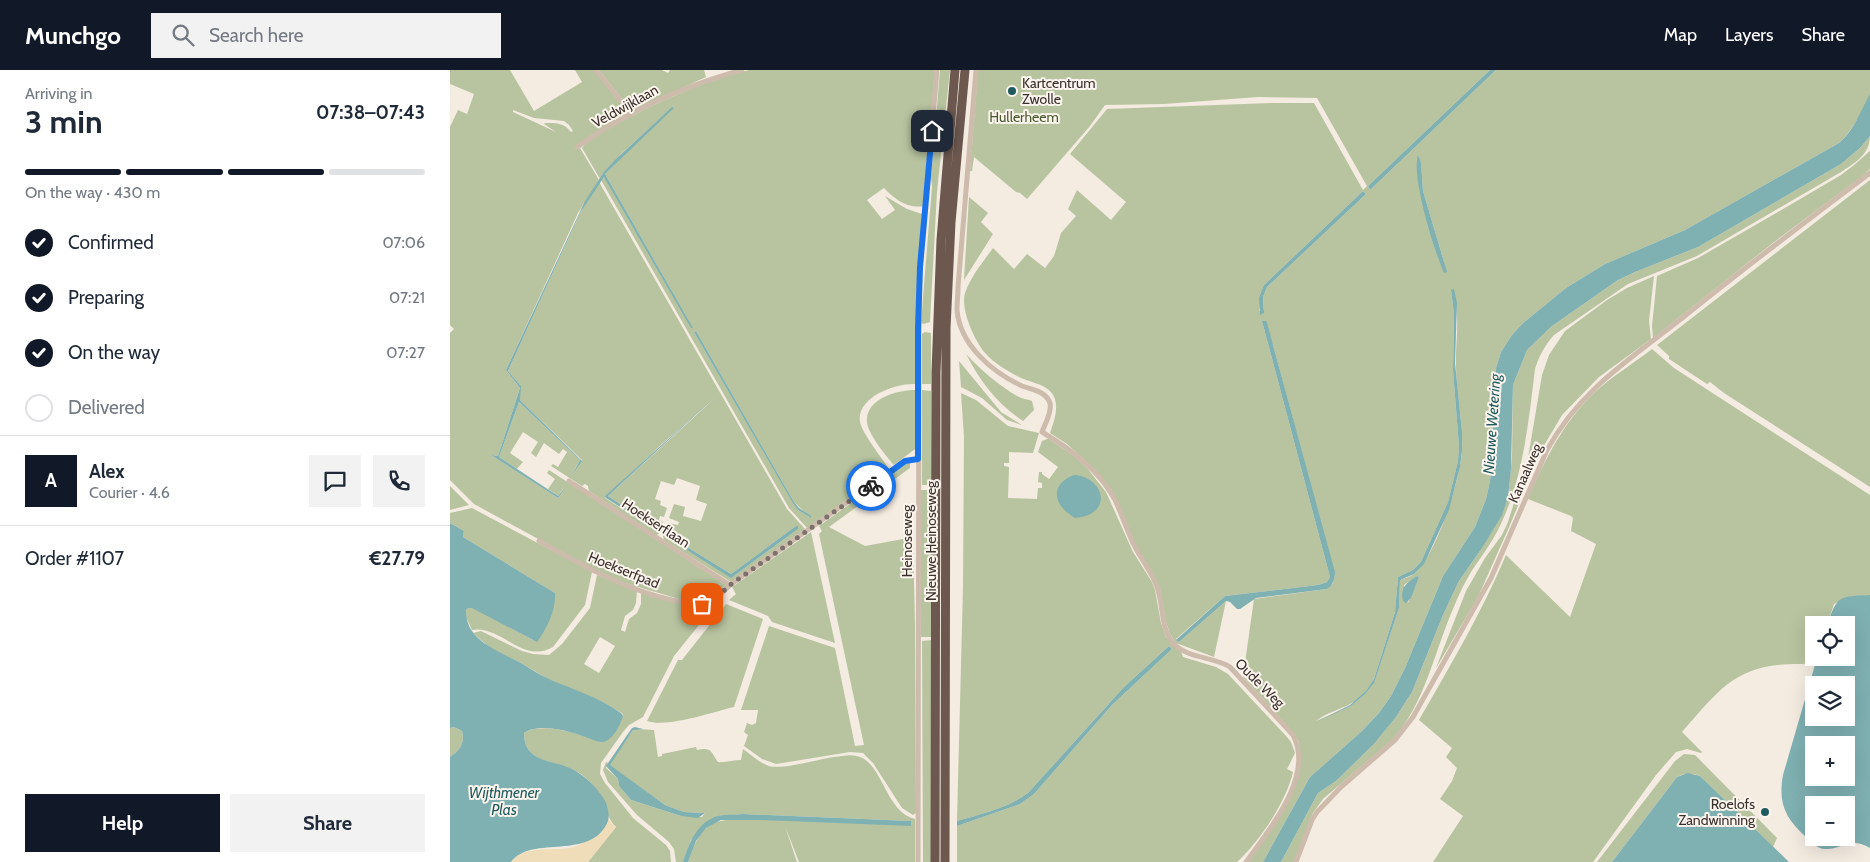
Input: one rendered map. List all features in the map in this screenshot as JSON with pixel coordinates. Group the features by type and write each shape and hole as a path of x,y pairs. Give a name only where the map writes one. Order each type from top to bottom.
{"highway":[{"name":"Nieuwe Heinoseweg","path":"935,862 936,372 941,240 955,70"},
{"name":"Nieuwe Heinoseweg","path":"945,862 946,328 951,222 965,70"}],"street":[{"path":"596,70 631,114"},
{"name":"Veldwijklaan","path":"578,147 602,130 680,90 742,70"},
{"name":"Heinoseweg","path":"918,862 918,329 920,267 937,70"},
{"name":"Oude Weg","path":"976,70 957,311 962,326 969,342 981,358 993,369 1008,379 1041,392 1048,398 1050,409 1042,432 1090,468 1114,498 1136,550 1155,582 1166,631 1173,643 1181,650 1230,667 1288,728 1295,738 1298,754 1296,778 1293,788 1273,823 1246,862"},
{"name":"Kanaalweg","path":"1296,862 1312,820 1317,812 1340,787 1396,740 1412,717 1491,578 1547,450 1557,431 1574,408 1604,378 1781,239 1870,173"},
{"path":"730,586 905,461 918,459"},
{"name":"Hoekserflaan","path":"570,481 730,586"},
{"name":"Hoekserfpad","path":"539,541 595,572 645,593 681,602 705,604 711,602 730,586"}],"green space":[{"path":"450,70 510,70 534,111 582,82 575,70 594,70 626,111 626,114 580,148 599,180 578,213 506,370 520,388 498,456 491,455 558,498 565,486 558,496 548,489 555,479 547,473 549,470 726,585 713,598 699,601 679,599 625,583 593,569 474,504 450,480 450,333 454,329 450,325 450,127 458,110 467,114 474,94 450,84","holes":["513,110 534,118 564,121 573,131 571,132 565,126 559,124 544,124 556,132 513,112"]},
{"path":"599,70 662,70 668,73 670,70 704,70 706,77 634,110 630,109"},
{"path":"749,70 935,70 923,206 907,205 892,196 884,188 867,200 882,219 895,210 885,196 907,209 922,214 917,279 915,384 898,386 879,393 864,405 860,413 860,422 864,432 889,469 807,528 789,508 601,180 605,177 693,328 605,174 673,107 621,154 600,179 582,148 598,134 649,108 698,86","holes":["696,331 794,502 811,518 798,510 694,332"]},
{"path":"940,70 950,70 937,192 930,322 923,324 921,322"},
{"name":"Hullerheem","path":"978,70 1490,70 1368,186 1370,190 1496,70 1870,70 1870,95 1865,107 1848,134 1839,143 1685,230 1605,264 1566,288 1523,323 1512,335 1501,352 1496,368 1490,481 1486,499 1475,527 1443,576 1405,668 1391,696 1379,713 1362,731 1310,777 1263,862 1249,862 1249,860 1294,790 1300,753 1299,742 1292,731 1243,677 1254,599 1327,589 1333,583 1335,575 1273,345 1262,321 1330,577 1327,582 1318,585 1225,596 1176,639 1179,642 1226,601 1214,657 1176,643 1170,634 1166,622 1160,589 1138,549 1122,514 1089,464 1067,444 1050,433 1056,412 1056,402 1051,392 1013,374 986,354 977,342 970,325 965,308 965,293 974,275 993,248 1014,269 1027,254 1045,268 1054,256 1061,233 1076,216 1068,209 1077,190 1111,220 1126,202 1070,154 1107,109 1314,103 1363,190 1367,186 1317,98 1258,97 1164,104 1105,105 1090,126 1027,199 974,157 972,171 970,171","holes":["1417,158 1421,163 1423,191 1444,262 1445,273 1423,204 1419,186","1363,191 1366,194 1267,287 1263,297 1264,310 1259,311 1264,285","1451,290 1457,317 1456,375 1462,448 1458,477 1446,515 1431,551 1414,574 1400,580 1399,608 1374,682 1368,688 1374,679 1395,612 1398,577 1413,570 1421,562 1448,502 1458,461 1459,447 1453,370 1454,314","1417,576 1419,577 1408,603 1404,585","1366,690 1351,706 1316,721 1354,702"]},
{"path":"1870,136 1865,153 1841,172 1697,256 1628,284 1554,335 1543,351 1535,369 1525,444 1511,499 1497,532 1471,572 1459,595 1428,677 1413,710 1393,739 1323,799 1313,813 1294,862 1281,862 1318,793 1336,781 1374,744 1396,717 1412,692 1459,581 1482,548 1508,497 1512,457 1513,385 1527,350 1552,326 1618,280 1698,247 1841,164 1860,148"},
{"path":"1870,151 1870,169 1865,174 1774,242 1653,338 1652,326 1657,276 1698,258 1841,175"},
{"path":"1870,180 1870,487 1724,393 1710,382 1707,384 1669,359 1669,356 1657,345"},
{"path":"599,182 787,509 805,529 731,582 664,540 663,536 668,523 678,525 679,522 669,518 674,504 685,507 683,516 701,521 707,504 696,500 700,486 677,478 674,485 661,481 655,499 661,501 660,505 667,508 664,517 660,516 659,520 663,522 659,534 656,535 589,491 588,486 585,484 582,486 551,466 553,464 558,467 567,452 563,449 559,454 544,443 536,457 531,453 538,442 523,432 510,453 523,462 517,469 499,457 519,402 580,460 573,472 582,460 520,400 520,385 508,371 580,213","holes":["716,397 608,496 657,529 657,531 605,498 662,444","796,526 798,529 732,577 666,534 731,574"]},
{"path":"969,197 988,213 981,222 993,234 964,280"},
{"path":"1654,276 1649,321 1651,339 1599,377 1562,415 1539,454 1478,597 1436,668 1466,591 1485,558 1502,535 1508,522 1528,458 1542,375 1549,355 1565,331 1607,300 1627,288"},
{"path":"925,332 931,333 931,384 922,384 922,334"},
{"path":"1652,349 1674,368 1870,495 1870,595 1849,597 1834,604 1830,616 1805,616 1805,664 1777,665 1760,668 1731,682 1720,691 1682,732 1702,752 1687,749 1676,752 1656,775 1593,862 1433,862 1463,816 1440,799 1452,781 1457,768 1446,757 1452,748 1419,720 1476,618 1506,555 1570,617 1596,544 1571,531 1573,518 1571,516 1528,499 1556,441 1574,415 1609,380"},
{"path":"966,354 1003,387 1019,397 1032,401 1034,410 1023,421 1005,407 990,391"},
{"path":"959,361 1001,412 1022,425 1007,420 982,398 961,387"},
{"path":"908,390 915,390 915,449 894,465 871,433 867,422 868,414 871,407 884,397"},
{"path":"922,390 931,391 932,485 922,485"},
{"path":"961,393 976,400 1008,426 1039,433 1033,453 1009,452 1009,463 1004,463 1004,466 1009,467 1008,498 1037,499 1038,488 1042,488 1042,483 1038,482 1039,472 1042,472 1049,479 1058,467 1038,452 1042,441 1047,439 1075,457 1087,468 1106,492 1133,552 1152,582 1166,637 1181,651 1183,657 1216,667 1228,674 1291,742 1295,753 1287,769 1293,772 1285,796 1263,832 1237,862 957,862 957,826 1020,804 1034,794 1112,705 1172,649 1169,646 1124,687 1028,793 1003,807 957,821 963,587 964,437"},
{"path":"910,461 910,468 829,527 865,546 903,539 913,540 916,813 913,815 902,808 873,763 863,753 850,752 776,764 762,759 744,746 748,735 744,732 747,723 752,725 756,723 758,710 741,710 769,626 835,648 855,746 864,745 819,534 822,531 819,526"},
{"path":"450,486 469,505 450,510"},
{"path":"921,490 932,490 932,637 921,637"},
{"path":"472,508 592,572 585,605 553,647 542,651 532,651 492,633 472,630 466,617 466,610 472,607 533,640 555,593 463,537 464,531 450,523 450,513"},
{"path":"811,532 835,643 772,622 768,616 729,600 736,594 732,587"},
{"path":"597,575 637,591 633,610 625,616 621,630 625,632 629,619 637,613 641,604 641,593 707,604 719,600 674,656 643,717 629,725 601,763 600,774 605,783 633,818 666,845 670,851 671,862 588,862 616,827 588,780 573,770 536,757 526,744 524,733 541,728 563,730 602,742 623,716 622,713 604,703 550,680 490,648 473,633 481,631 522,651 549,655 562,644 590,608","holes":["600,637 615,646 599,673 584,664"]},
{"path":"726,604 763,619 734,707 678,721 656,723 647,721 678,660 682,660"},
{"path":"932,640 933,862 923,862 922,641"},
{"path":"454,727 462,731 463,740 457,752 450,757 450,728"},
{"path":"633,730 654,730 658,757 662,756 662,754 696,747 697,750 705,749 710,751 718,762 741,760 743,749 762,763 775,767 846,755 857,756 866,760 873,767 897,807 905,815 915,819 915,862 799,862 785,826 797,862 688,862 703,831 712,824 722,821 779,819 853,823 911,821 743,814 719,816 691,840 683,862 676,862 674,849 669,842 637,815 608,782 603,770 606,762 608,763 606,768 618,779 619,786 631,800 681,816 702,817 705,813 684,812 665,805 609,765"},
{"path":"1684,754 1695,755 1777,838 1773,847 1700,776 1688,774 1677,777 1612,862 1597,862 1675,761"}],"sand":[{"path":"608,819 616,827 588,862 511,862 516,857 530,851 569,848 579,845 601,831"}],"water":[{"path":"1490,70 1496,70 1370,190 1368,186"},
{"path":"1870,94 1870,136 1860,148 1841,164 1698,247 1618,280 1552,326 1527,350 1513,385 1511,469 1508,497 1502,515 1459,581 1412,692 1396,717 1374,744 1336,781 1318,793 1281,862 1263,862 1310,777 1362,731 1379,713 1391,696 1405,668 1443,576 1475,527 1486,499 1490,481 1496,368 1501,352 1512,335 1523,323 1566,288 1605,264 1685,230 1839,143 1853,126"},
{"path":"672,107 674,108 605,174 693,328 691,328 604,177 580,213 508,371 521,386 520,400 582,461 573,473 580,460 519,402 499,457 558,496 566,486 558,498 491,455 498,456 520,388 506,370 585,201 604,172 615,160"},
{"path":"1418,155 1421,163 1423,191 1447,272 1444,273 1421,196 1418,179"},
{"path":"1363,191 1366,194 1267,287 1263,297 1264,313 1260,315 1259,298 1264,285"},
{"path":"1454,289 1457,303 1455,363 1462,450 1460,467 1449,510 1424,564 1414,574 1400,580 1399,608 1374,683 1365,694 1351,706 1316,722 1350,705 1366,691 1374,679 1395,612 1398,577 1413,570 1421,562 1448,502 1458,461 1459,447 1453,370 1454,314 1451,290"},
{"path":"1262,321 1267,323 1335,572 1334,579 1331,586 1327,589 1256,598 1240,609 1226,601 1179,642 1176,640 1225,596 1318,585 1327,582 1330,577"},
{"path":"696,331 794,502 811,518 798,510 793,503 694,332"},
{"path":"715,397 608,496 658,531 606,498 605,496"},
{"path":"1074,475 1085,477 1093,482 1101,496 1100,504 1096,510 1075,518 1062,508 1057,496 1060,484"},
{"name":"Wijthmener Plas","path":"450,523 464,531 463,537 555,593 550,619 537,642 472,608 468,608 466,610 467,621 477,637 485,644 543,676 596,699 623,716 613,736 602,742 552,728 537,728 524,733 525,743 535,755 578,772 593,785 604,799 607,805 608,821 600,833 589,841 575,845 533,850 520,854 511,862 450,862 450,757 457,752 463,740 462,731 454,727 450,728"},
{"path":"798,526 798,529 731,578 665,536 666,534 731,574"},
{"path":"1417,576 1419,577 1411,598 1406,603 1403,601 1403,589"},
{"path":"1870,595 1870,848 1855,843 1855,796 1805,796 1805,836 1788,816 1782,794 1783,775 1805,699 1805,726 1855,726 1855,676 1812,676 1815,666 1855,666 1855,616 1831,616 1837,602 1846,597"},
{"path":"1169,646 1172,649 1112,705 1034,794 1020,804 957,826 957,821 1003,807 1028,793 1124,687"},
{"path":"632,728 643,729 633,730 610,765 665,805 684,812 705,813 698,818 681,816 631,800 619,786 618,779 606,766"},
{"path":"1688,773 1700,776 1789,862 1612,862 1677,777"},
{"path":"743,814 911,821 911,826 721,820 706,828 696,841 688,862 683,862 691,841 699,828 705,823 718,816"},
{"path":"1817,846 1841,846 1831,849"}],"way so far":[{"path":"702,604 711,602 730,585 871,486"}],"place":[{"name":"Kartcentrum Zwolle","path":"1012,91"},
{"name":"Roelofs Zandwinning","path":"1765,812"}],"route":[{"path":"871,486 905,461 918,459 920,267 932,131"}],"water label":[{"name":"Nieuwe Wetering","path":"1492,424"}]}
